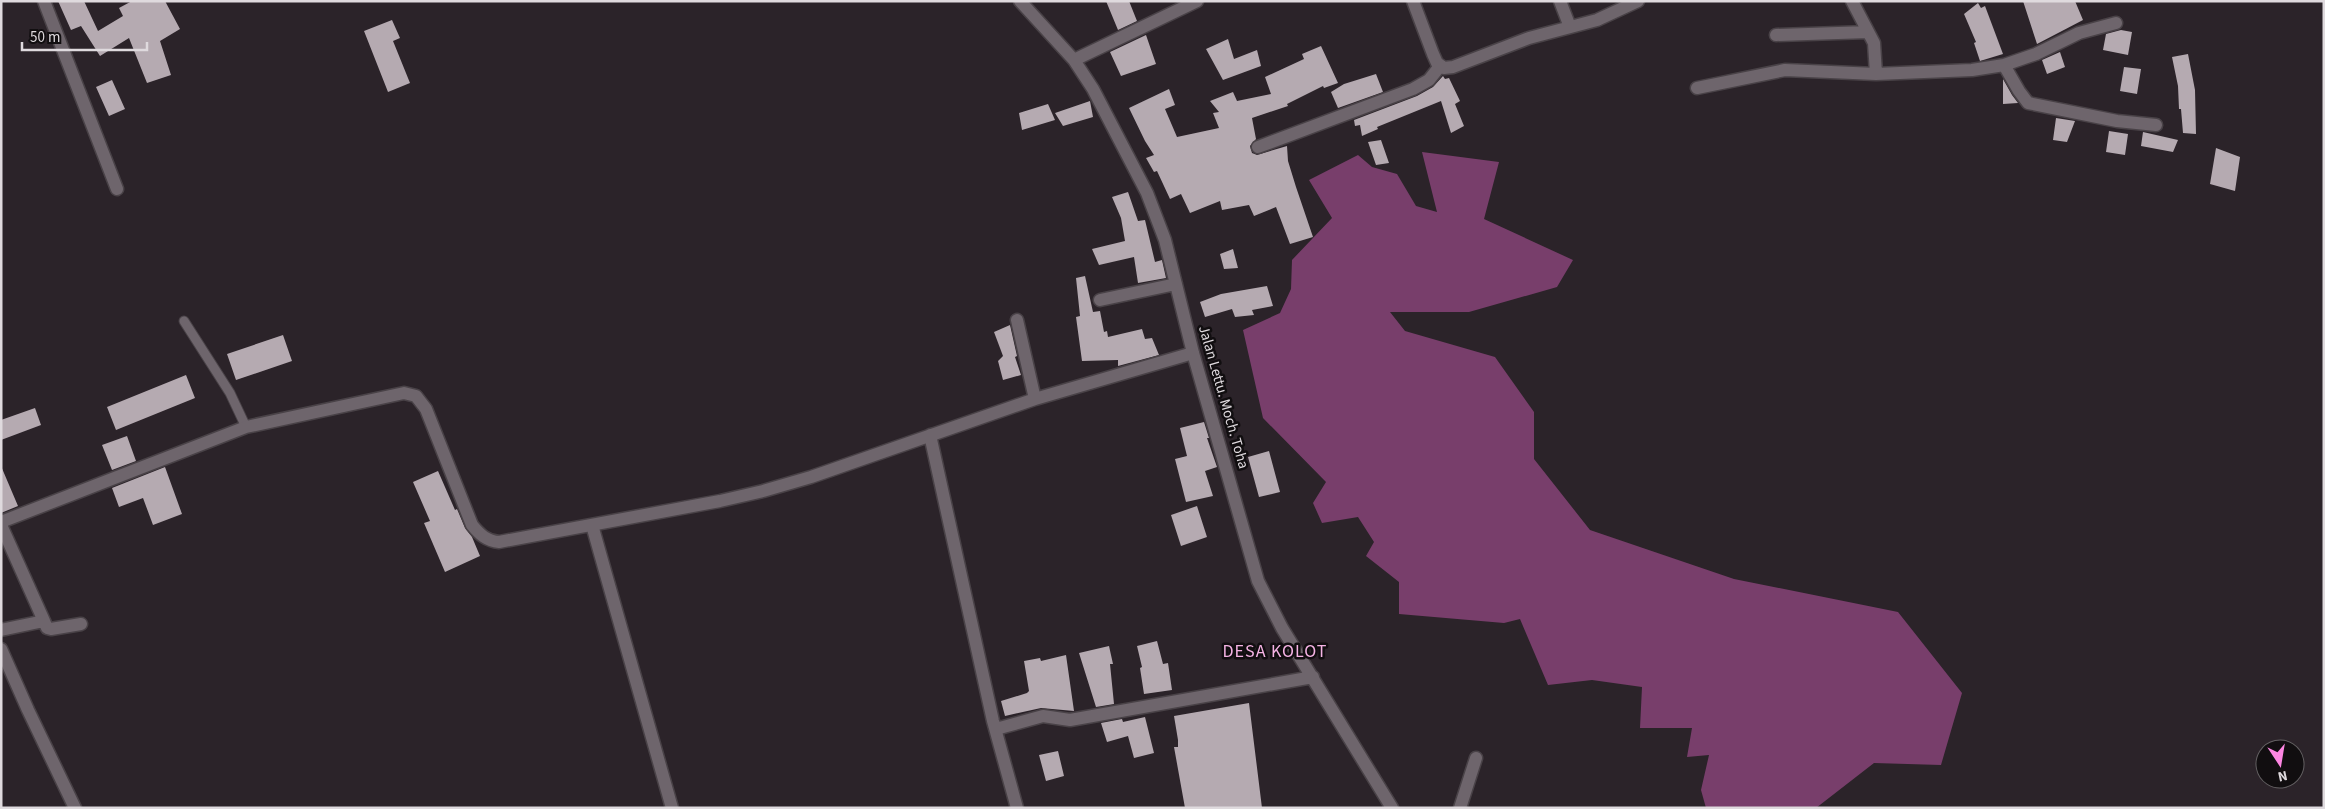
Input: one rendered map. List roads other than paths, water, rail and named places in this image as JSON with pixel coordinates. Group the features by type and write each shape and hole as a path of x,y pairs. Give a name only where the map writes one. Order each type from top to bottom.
{"street":[{"path":"44,1 117,189"},
{"name":"Jalan Lettu. Moch. Toha","path":"1020,1 1074,60 1098,97 1146,193 1165,240 1193,353 1258,581 1282,628 1392,808"},
{"path":"1074,60 1197,1"},
{"path":"1413,1 1433,54 1440,66"},
{"path":"1560,1 1570,27"},
{"path":"1440,66 1453,67 1529,38 1597,20 1638,1"},
{"path":"1852,1 1874,43 1876,74"},
{"path":"1697,88 1785,70 1876,74 1972,70 2004,65 2036,54 2079,33 2116,23"},
{"path":"1776,35 1868,32"},
{"path":"2004,65 2019,92 2028,103 2117,121 2156,125"},
{"path":"1258,147 1413,89 1429,80 1440,66"},
{"path":"1100,300 1176,284"},
{"path":"1017,320 1035,399"},
{"path":"81,624 47,628 1,524 246,427 396,393 416,396 426,409 472,525 480,534 492,542 499,542 720,501 763,491 1035,399 1193,353"},
{"path":"930,435 996,729 1017,808"},
{"path":"592,525 672,808"},
{"path":"1,630 44,621"},
{"path":"1,649 28,710 76,808"},
{"path":"996,729 1043,716 1070,720 1313,677"},
{"path":"1460,808 1476,758"}],"lane":[{"path":"184,321 230,393 246,427"}],"district":[{"name":"DESA KOLOT","path":"1275,651"}]}
